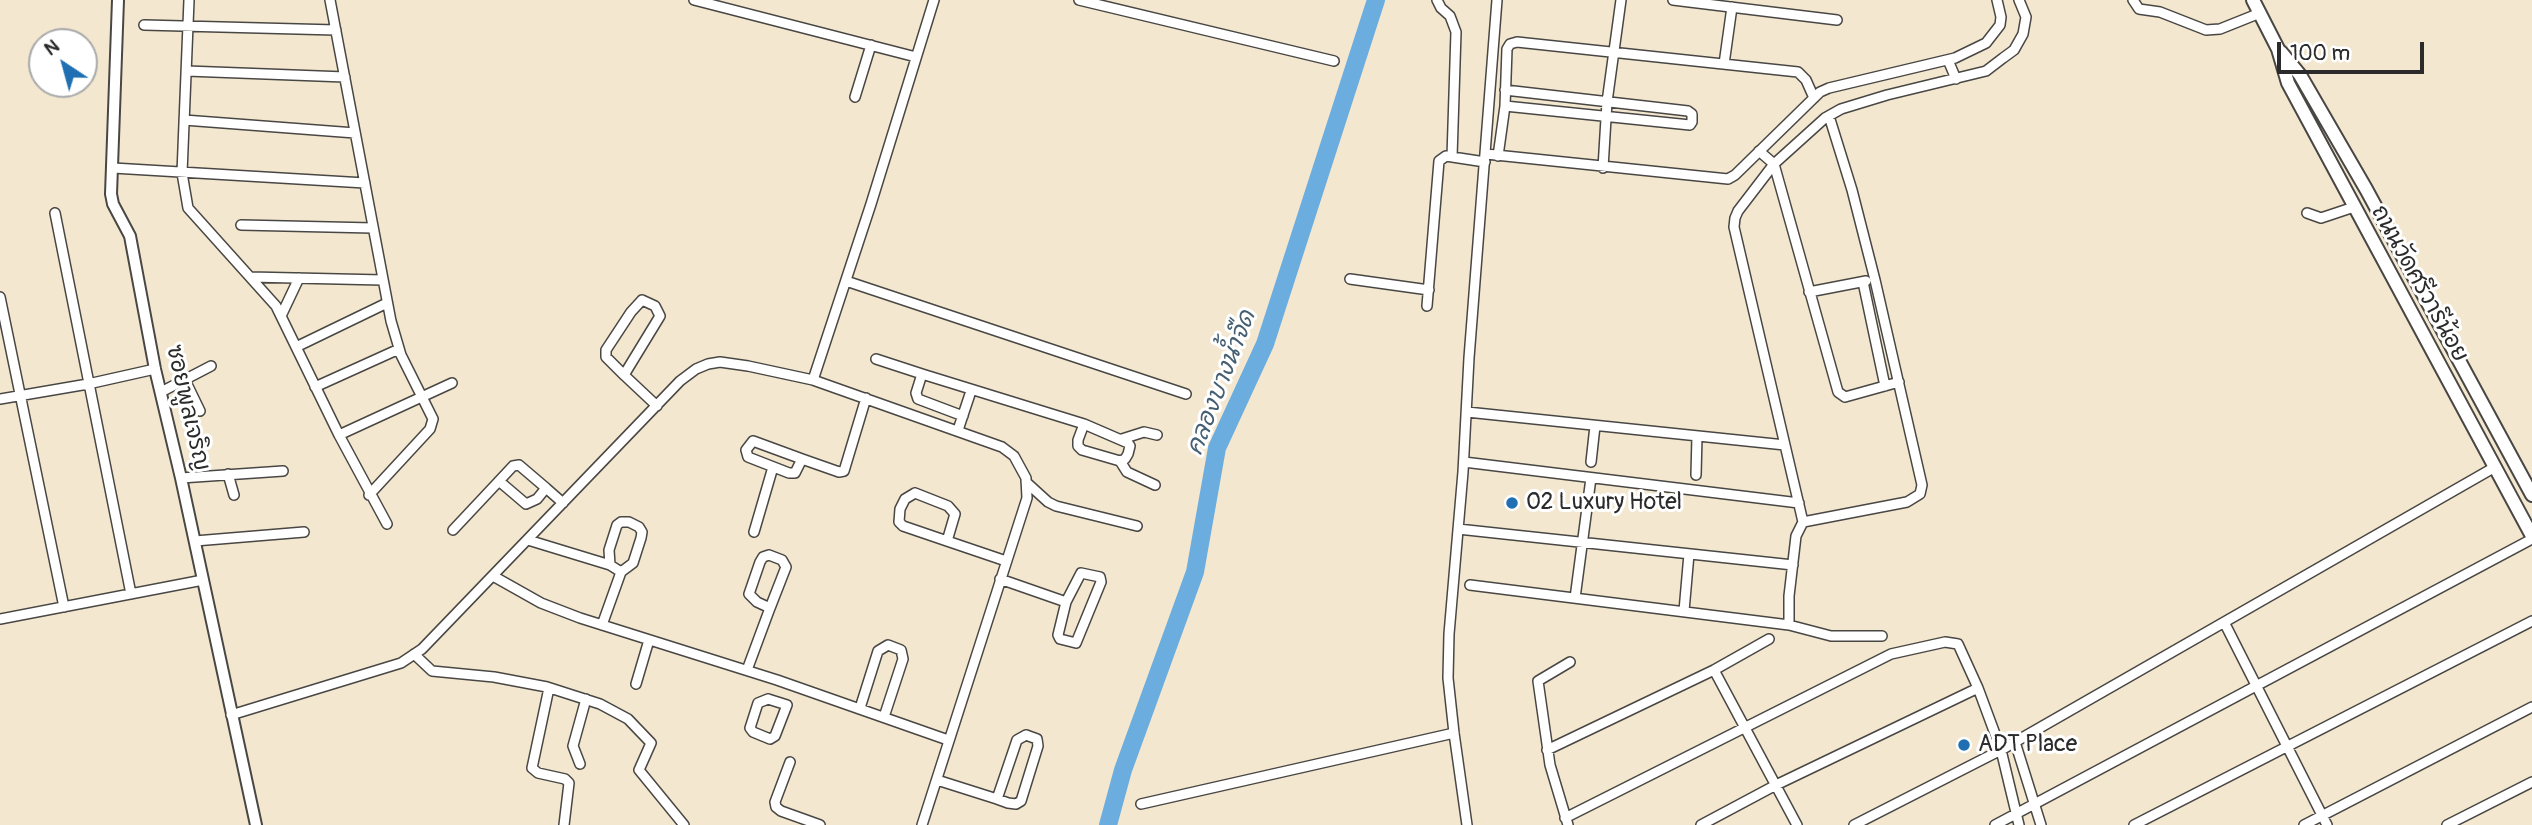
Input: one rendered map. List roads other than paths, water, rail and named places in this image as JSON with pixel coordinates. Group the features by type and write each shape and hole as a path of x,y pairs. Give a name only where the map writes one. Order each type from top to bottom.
{"main road":[{"name":"ถนนวัดศรีวารีน้อย","path":"2253,0 2278,49 2288,83 2532,538"},
{"name":"ถนนวัดศรีวารีน้อย","path":"2278,49 2300,75 2366,189 2532,495"},
{"path":"2351,203 2366,189"}],"street":[{"name":"ซอยพูลเจริญ","path":"116,0 111,194 113,204 130,236 155,369 256,825"},
{"path":"189,0 182,173 185,200 191,213 270,297 369,495 387,524"},
{"path":"330,0 387,303 399,349 433,419 433,424 369,495"},
{"path":"694,0 916,58"},
{"path":"813,380 934,0"},
{"path":"1079,0 1334,61"},
{"path":"1437,0 1450,16 1456,32 1451,157"},
{"path":"1467,825 1448,678 1449,634 1468,412 1469,358 1497,0"},
{"path":"1603,168 1605,115 1621,0"},
{"path":"1673,0 1837,20"},
{"path":"1789,625 1796,537 1803,522 1734,227 1738,211 1774,164 1829,116 1841,109 1887,94 1986,71 2014,50 2021,39 2026,17 2019,0"},
{"path":"2133,0 2139,9 2160,12 2206,30 2220,29 2260,13"},
{"path":"1427,306 1439,161 1446,156 1498,156 1728,179 1814,98 1829,88 1948,60 1986,43 2000,25 1998,5"},
{"path":"1724,64 1732,7"},
{"path":"144,25 335,30"},
{"path":"1498,156 1505,106 1507,49 1510,44 1614,52 1798,72 1806,80 1814,98"},
{"path":"855,97 871,45"},
{"path":"1948,60 1956,79"},
{"path":"187,71 345,77"},
{"path":"1505,90 1688,111 1692,114 1692,122 1690,125 1505,106"},
{"path":"1803,522 1907,502 1920,495 1922,485 1875,280 1852,190 1829,116"},
{"path":"184,120 355,133"},
{"path":"1759,151 1774,164 1841,396 1899,382"},
{"path":"113,169 365,183"},
{"path":"2307,213 2319,218 2351,203"},
{"path":"55,214 131,594"},
{"path":"240,225 373,228"},
{"path":"250,277 383,280"},
{"path":"281,316 299,278"},
{"path":"1350,279 1429,290"},
{"path":"1809,292 1875,280"},
{"path":"846,281 1186,394"},
{"path":"1863,282 1885,386"},
{"path":"0,297 64,607"},
{"path":"624,375 660,316 655,306 642,300 606,350 606,357 624,375 657,406"},
{"path":"296,347 387,303"},
{"path":"315,387 399,349"},
{"path":"876,359 971,391 1084,424 1122,439 1130,446 1125,460 1120,461 1082,450 1078,446 1078,440 1084,424"},
{"path":"231,715 401,663 422,649 680,381 708,364 720,362 748,366 813,380 958,430 1002,447 1014,456 1021,466 1027,498 922,825"},
{"path":"161,392 211,366"},
{"path":"0,399 155,369"},
{"path":"922,374 918,385 918,399 963,416"},
{"path":"185,380 200,411"},
{"path":"339,435 452,383"},
{"path":"958,430 971,391"},
{"path":"802,458 792,474 748,457 746,450 755,441 802,458 839,472 844,471 866,398"},
{"path":"1468,412 1785,445"},
{"path":"1591,462 1595,426"},
{"path":"1122,439 1144,432 1157,435"},
{"path":"1696,474 1697,436"},
{"path":"1120,461 1127,472 1155,485"},
{"path":"1464,462 1799,503"},
{"path":"453,530 513,466 519,465 563,503"},
{"path":"754,532 773,467"},
{"path":"1854,825 2001,750 2495,467"},
{"path":"181,478 283,471"},
{"path":"228,474 233,495"},
{"path":"1575,598 1591,478"},
{"path":"499,481 526,504 537,499 546,488"},
{"path":"1026,482 1056,506 1137,526"},
{"path":"947,541 955,514 952,510 915,493 905,499 900,509 899,523 903,526 947,541 1006,561"},
{"path":"602,625 621,572 633,563 642,532 635,524 621,522 617,525 608,550 610,565"},
{"path":"1458,529 1793,565"},
{"path":"195,541 304,532"},
{"path":"1995,825 2532,538"},
{"path":"527,540 610,565 621,572"},
{"path":"1684,611 1689,554"},
{"path":"747,670 786,567 782,560 769,555 764,556 760,562 749,594 757,602 770,608"},
{"path":"1081,573 1100,577 1101,582 1076,643 1060,639 1058,635 1066,602 1081,573"},
{"path":"493,576 541,603 602,625 747,670 948,740"},
{"path":"1000,579 1066,602"},
{"path":"0,619 203,580"},
{"path":"1470,585 1789,625 1832,636 1882,636"},
{"path":"2134,825 2532,621"},
{"path":"2224,622 2327,825"},
{"path":"1547,750 1714,670 1769,639"},
{"path":"636,684 649,640"},
{"path":"1570,662 1538,681 1547,750 1567,822 1745,726 1891,654 1916,646 1945,642 1958,645 1978,688 2001,750 2019,825"},
{"path":"860,708 878,651 888,645 901,650 903,659 884,717"},
{"path":"414,654 432,671 494,677 549,688 600,704 628,719 650,743 639,770 684,825"},
{"path":"1714,670 1797,825"},
{"path":"787,705 768,699 762,700 755,709 750,728 752,732 770,738 775,736 796,687"},
{"path":"549,688 532,768 538,773 565,779 569,783 564,825"},
{"path":"1701,825 1776,785 1978,688"},
{"path":"580,764 573,746 586,699"},
{"path":"2304,825 2532,707"},
{"path":"1141,804 1454,733"},
{"path":"937,780 998,799 1016,804 1021,801 1038,746 1039,742 1033,736 1022,736 1017,740 998,799"},
{"path":"2015,742 2041,825"},
{"path":"790,762 775,802 776,807 820,825"},
{"path":"2447,825 2532,782"}],"waterway":[{"name":"คลองบางน้ำจืด","path":"1108,825 1123,770 1195,572 1217,448 1265,344 1376,0"}],"place":[{"name":"O2 Luxury Hotel","path":"1512,503"},
{"name":"ADT Place","path":"1964,745"}]}
